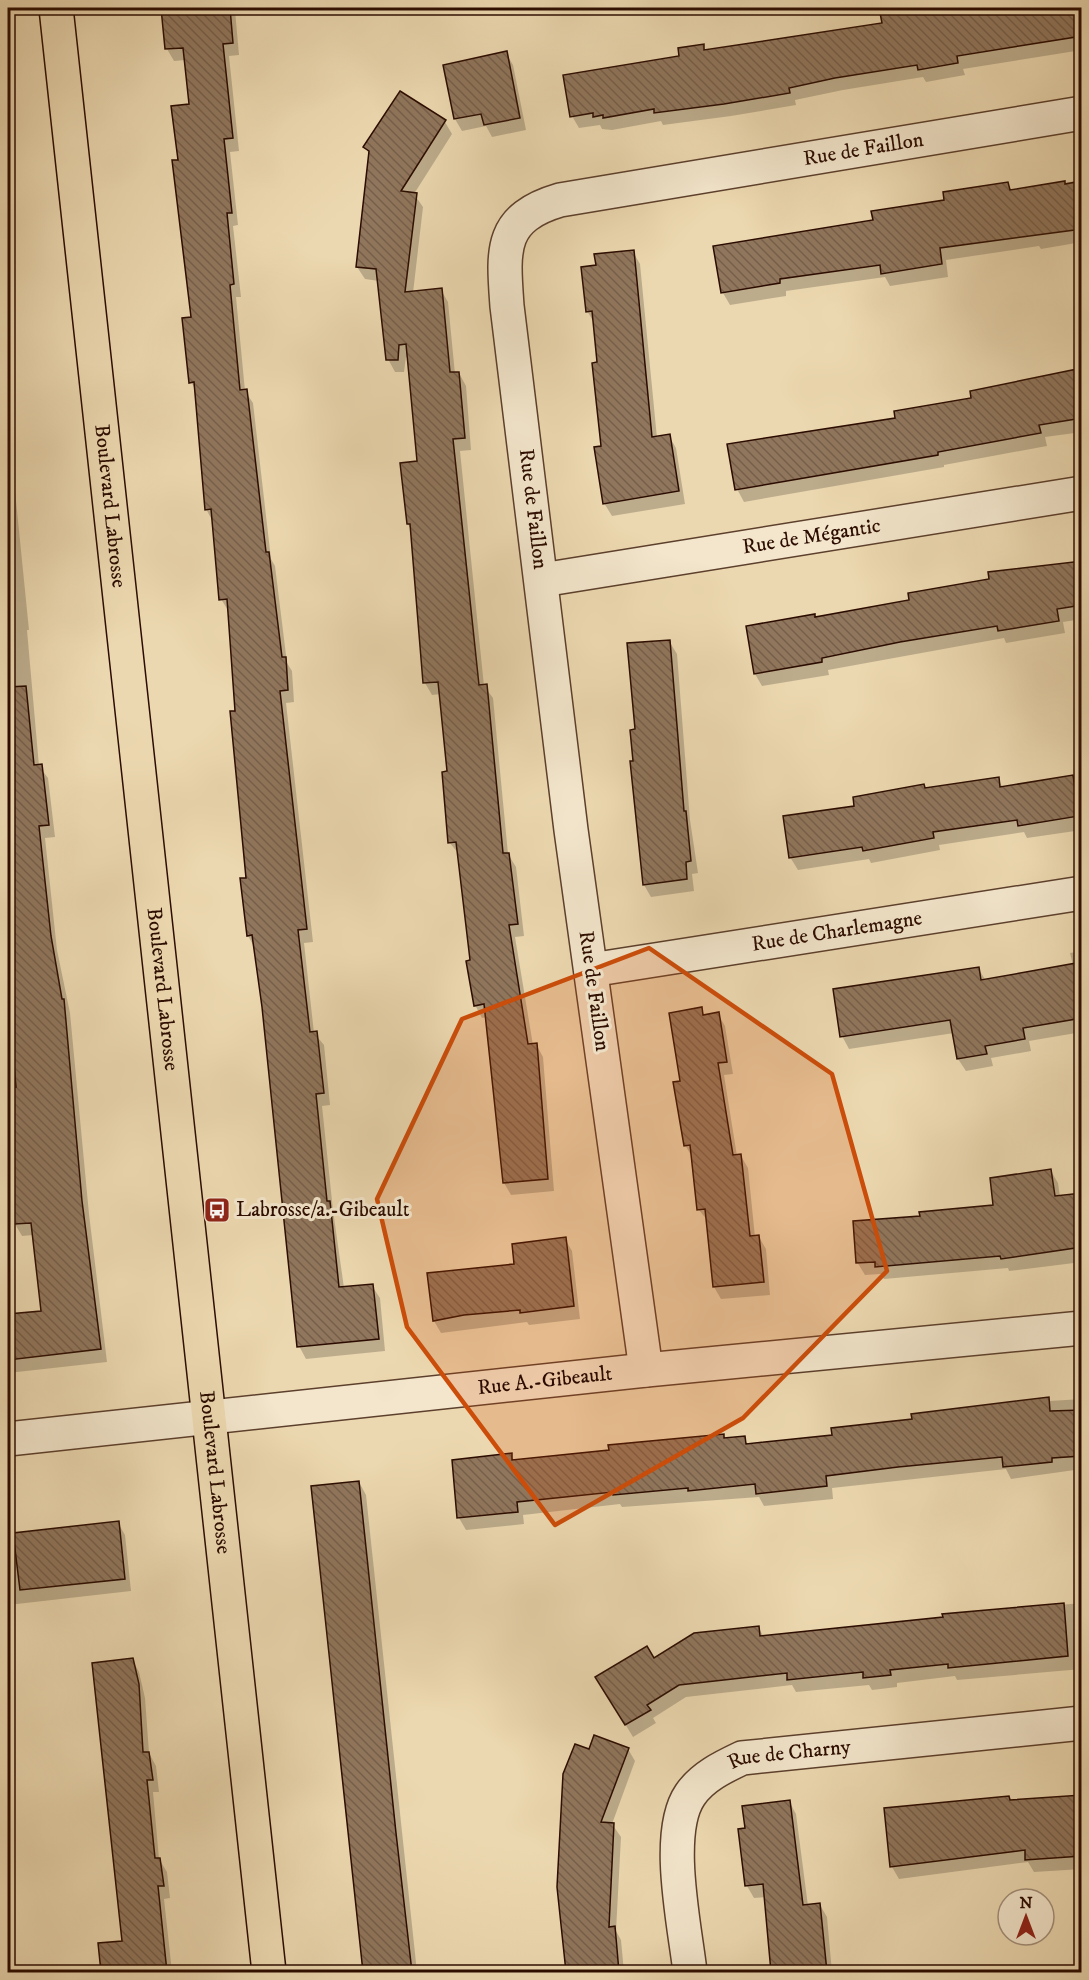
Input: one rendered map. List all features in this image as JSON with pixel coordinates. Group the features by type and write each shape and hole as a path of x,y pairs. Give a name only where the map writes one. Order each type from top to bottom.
{"main road":[{"name":"Boulevard Labrosse","path":"56,8 269,1972"}],"street":[{"name":"Rue de Faillon","path":"646,1370 571,830 507,306 504,260 512,230 535,208 560,200 1082,113"},
{"name":"Rue de Mégantic","path":"542,580 1082,493"},
{"name":"Rue de Charlemagne","path":"591,970 1082,893"},
{"name":"Rue A.-Gibeault","path":"8,1438 646,1370 1082,1328"},
{"name":"Rue de Charny","path":"690,1972 676,1854 680,1818 690,1795 711,1773 742,1758 1082,1723"}],"highlighted area":[{"path":"649,948 832,1074 887,1271 743,1418 555,1525 407,1327 377,1199 462,1019"}],"building":[{"path":"161,8 230,8 233,43 223,44 233,138 224,139 232,213 227,213 234,284 230,285 240,390 247,389 266,552 269,552 282,657 286,657 288,690 280,691 307,929 298,930 310,1032 317,1031 324,1093 316,1094 327,1201 330,1201 339,1287 373,1284 379,1339 297,1347 262,1007 252,935 247,936 240,878 246,878 230,711 235,711 227,599 219,600 211,509 205,510 194,382 189,383 182,318 191,317 172,160 178,160 171,106 189,104 183,48 165,49"},
{"path":"879,8 1082,8 1082,36 957,56 958,63 918,70 917,65 835,78 789,88 790,93 724,104 654,113 654,109 603,118 603,115 593,117 593,113 570,117 563,75 679,56 678,48 704,44 704,50 882,23"},
{"path":"507,51 520,118 484,125 481,114 454,119 443,65"},
{"path":"400,91 446,120 401,191 417,193 405,292 442,288 450,372 459,372 465,438 453,439 479,685 487,684 503,853 509,853 518,924 509,925 528,1044 537,1043 548,1179 503,1183 484,1004 474,1006 466,961 470,960 456,842 448,843 442,772 447,771 438,682 423,683 410,524 407,524 400,463 417,461 406,344 399,345 398,360 386,360 376,269 356,267 369,151 363,147"},
{"path":"1065,181 1065,184 1082,181 1082,229 940,248 942,264 881,274 880,265 780,279 780,283 721,293 713,246 873,220 871,211 944,200 943,192 1008,182 1010,190"},
{"path":"634,250 652,437 670,434 679,491 603,504 594,447 601,446 592,363 597,362 592,311 586,312 581,267 596,265 594,254"},
{"path":"1082,368 1082,418 1039,425 1041,433 938,452 938,455 735,490 727,444 895,418 894,411 971,398 970,391"},
{"path":"1082,561 1082,605 1057,609 1059,621 998,631 997,626 900,642 822,658 822,662 754,674 746,626 815,614 815,617 909,600 908,593 989,579 988,572"},
{"path":"670,640 684,811 686,811 691,861 686,862 687,879 643,885 630,761 633,761 630,730 635,729 627,643"},
{"path":"26,686 34,765 42,764 49,825 39,826 51,936 62,999 64,999 82,1201 101,1349 8,1360 8,1314 41,1311 31,1223 14,1224 8,1164 12,1163 8,1087 16,1087 8,1001 8,687"},
{"path":"1073,775 1079,816 1018,826 1017,820 933,832 934,838 863,851 862,847 789,858 783,816 854,806 853,797 924,784 925,788 999,777 1000,787"},
{"path":"1082,962 1082,1018 1023,1028 1025,1039 985,1046 987,1054 957,1059 950,1020 840,1037 833,989 979,967 981,980"},
{"path":"702,1007 703,1015 719,1012 727,1062 718,1063 733,1155 741,1154 750,1236 759,1235 764,1282 713,1287 705,1209 697,1210 690,1145 684,1146 673,1082 680,1081 669,1013"},
{"path":"1051,1169 1055,1196 1082,1193 1082,1247 1001,1259 1000,1256 875,1267 875,1262 856,1263 853,1221 920,1216 919,1212 993,1205 990,1178"},
{"path":"566,1237 574,1306 520,1313 520,1310 464,1315 433,1321 427,1273 514,1264 512,1244"},
{"path":"1049,1397 1050,1411 1082,1410 1082,1456 1052,1458 1052,1462 1003,1467 1002,1457 898,1467 826,1476 827,1486 756,1494 755,1484 688,1491 688,1488 613,1495 613,1492 517,1502 518,1512 457,1518 452,1460 512,1453 512,1460 609,1450 608,1445 724,1434 724,1438 745,1436 746,1444 832,1435 831,1428 912,1419 911,1414"},
{"path":"359,1481 412,1972 363,1972 311,1486"},
{"path":"119,1521 125,1579 20,1590 13,1533"},
{"path":"1064,1603 1068,1656 948,1668 948,1664 890,1670 891,1675 863,1678 863,1672 787,1680 787,1673 679,1685 647,1705 651,1710 625,1725 595,1677 647,1646 654,1658 694,1633 759,1626 760,1636 943,1617 942,1614"},
{"path":"133,1658 139,1684 143,1752 149,1752 153,1780 147,1780 155,1858 160,1858 164,1886 158,1886 167,1972 101,1972 98,1943 122,1941 92,1663"},
{"path":"594,1735 629,1748 601,1822 614,1823 609,1927 615,1926 619,1972 566,1972 557,1887 563,1774 575,1744 589,1749"},
{"path":"1082,1795 1082,1856 1025,1860 1025,1850 890,1867 884,1808 1009,1796 1010,1800"},
{"path":"790,1800 803,1905 820,1903 827,1972 771,1972 763,1884 745,1886 738,1829 745,1828 742,1806"}],"place":[{"name":"Labrosse/a.-Gibeault","path":"217,1210"}]}
